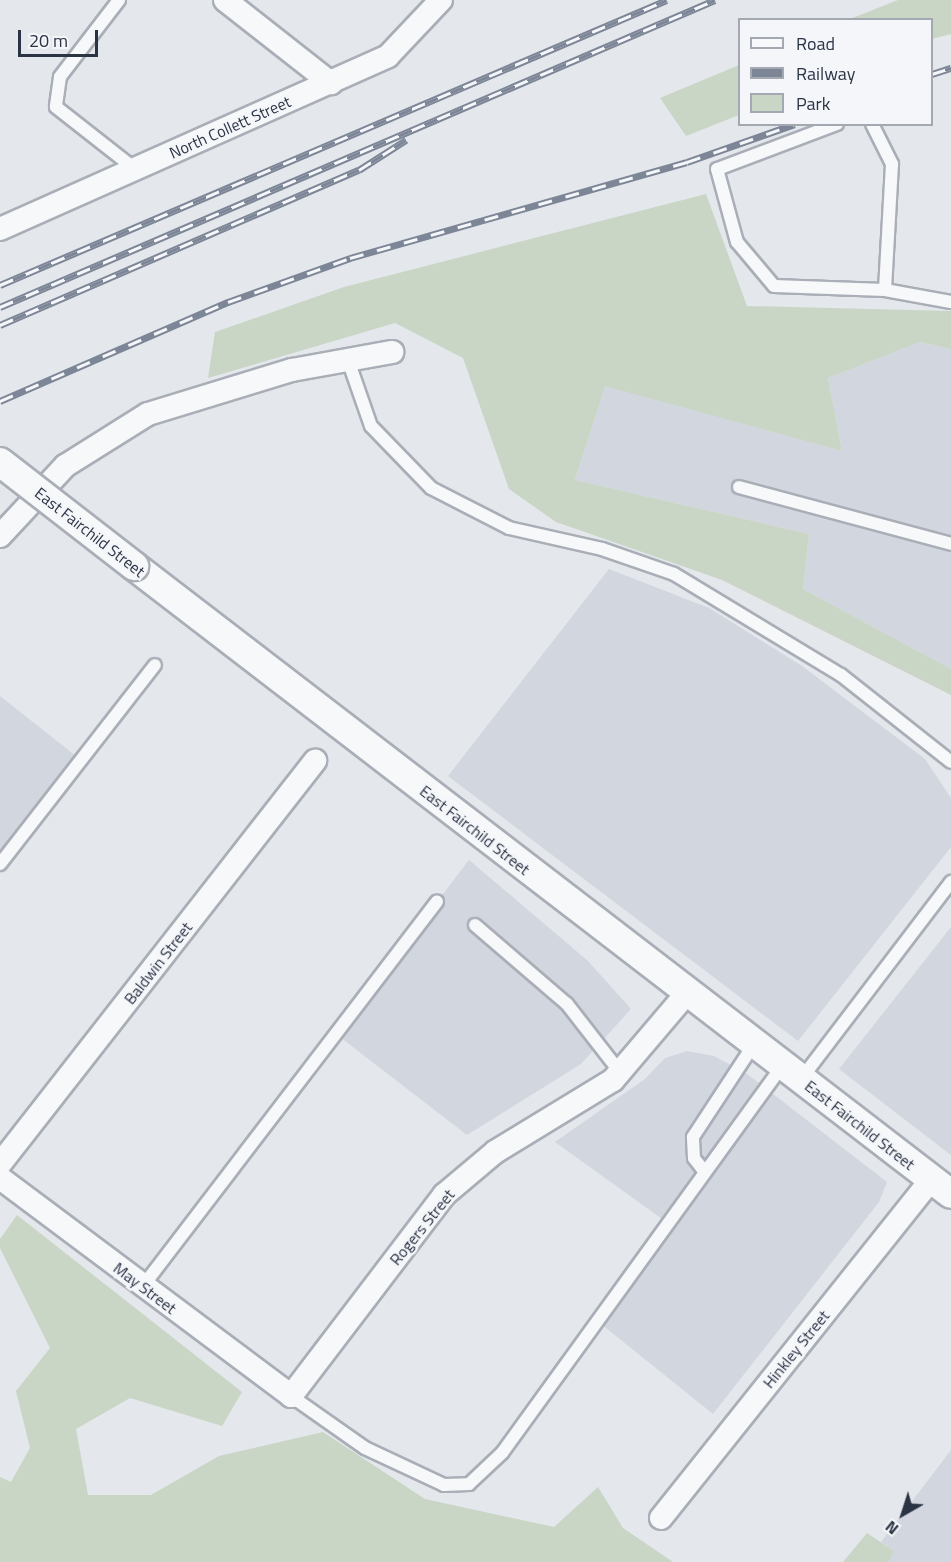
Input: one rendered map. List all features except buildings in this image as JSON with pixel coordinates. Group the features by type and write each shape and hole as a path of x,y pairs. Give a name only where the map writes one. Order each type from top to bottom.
{"street":[{"path":"225,0 331,83"},
{"name":"North Collett Street","path":"0,229 388,56 441,0"},
{"path":"0,536 65,466 148,414 291,370 392,352"},
{"name":"East Fairchild Street","path":"0,462 941,1187"},
{"name":"Baldwin Street","path":"0,1164 315,761"},
{"name":"Rogers Street","path":"291,1396 444,1195 495,1152 620,1072 687,993"},
{"name":"May Street","path":"0,1178 291,1396"},
{"name":"Hinkley Street","path":"661,1518 941,1187"}],"lane":[{"path":"119,0 60,77 56,107 135,169"},
{"path":"832,126 717,169 737,242 774,286 885,290 951,302"},
{"path":"873,126 892,164 885,290"},
{"path":"348,360 371,426 431,488 509,528 602,549 674,574 841,675 951,762"},
{"path":"740,487 951,544"},
{"path":"0,864 155,665"},
{"path":"291,1396 365,1448 444,1485 469,1484 502,1453 704,1171 791,1072 951,882"},
{"path":"143,1286 437,901"},
{"path":"475,925 567,1004 620,1072"},
{"path":"704,1171 694,1158 693,1137 754,1044"}],"shaded area":[{"path":"920,342 951,349 951,669 803,589 809,534 575,480 605,385 842,451 828,378"},
{"path":"609,569 709,608 802,666 925,759 951,798 951,847 798,1041 448,776"},
{"path":"0,696 81,760 0,864"},
{"path":"469,860 588,961 631,1009 581,1064 467,1135 336,1034"},
{"path":"951,927 951,1155 839,1069"},
{"path":"687,1051 714,1056 747,1074 887,1182 879,1202 713,1414 596,1320 665,1221 555,1142 645,1079 665,1058"},
{"path":"951,1450 951,1562 889,1562 894,1551 881,1542"}],"green space":[{"path":"898,0 951,0 951,34 933,39 933,18 853,18"},
{"path":"738,65 738,115 686,136 660,98"},
{"path":"706,194 747,306 951,311 951,349 920,342 828,378 842,451 605,386 575,480 809,534 803,589 951,669 951,695 722,580 556,522 509,489 463,358 395,323 208,378 215,332 344,287"},
{"path":"17,1215 242,1392 222,1426 130,1398 76,1429 88,1495 151,1495 219,1456 323,1432 425,1499 554,1527 598,1487 623,1528 673,1562 0,1562 0,1477 11,1482 30,1448 16,1391 50,1348 0,1248 0,1239"},
{"path":"867,1533 894,1551 889,1562 843,1562"}],"railway":[{"path":"0,285 667,0"},
{"path":"0,307 715,0"},
{"path":"933,74 951,68"},
{"path":"0,401 228,302 350,258 687,162 789,126"},
{"path":"0,325 359,170 406,140"}]}
